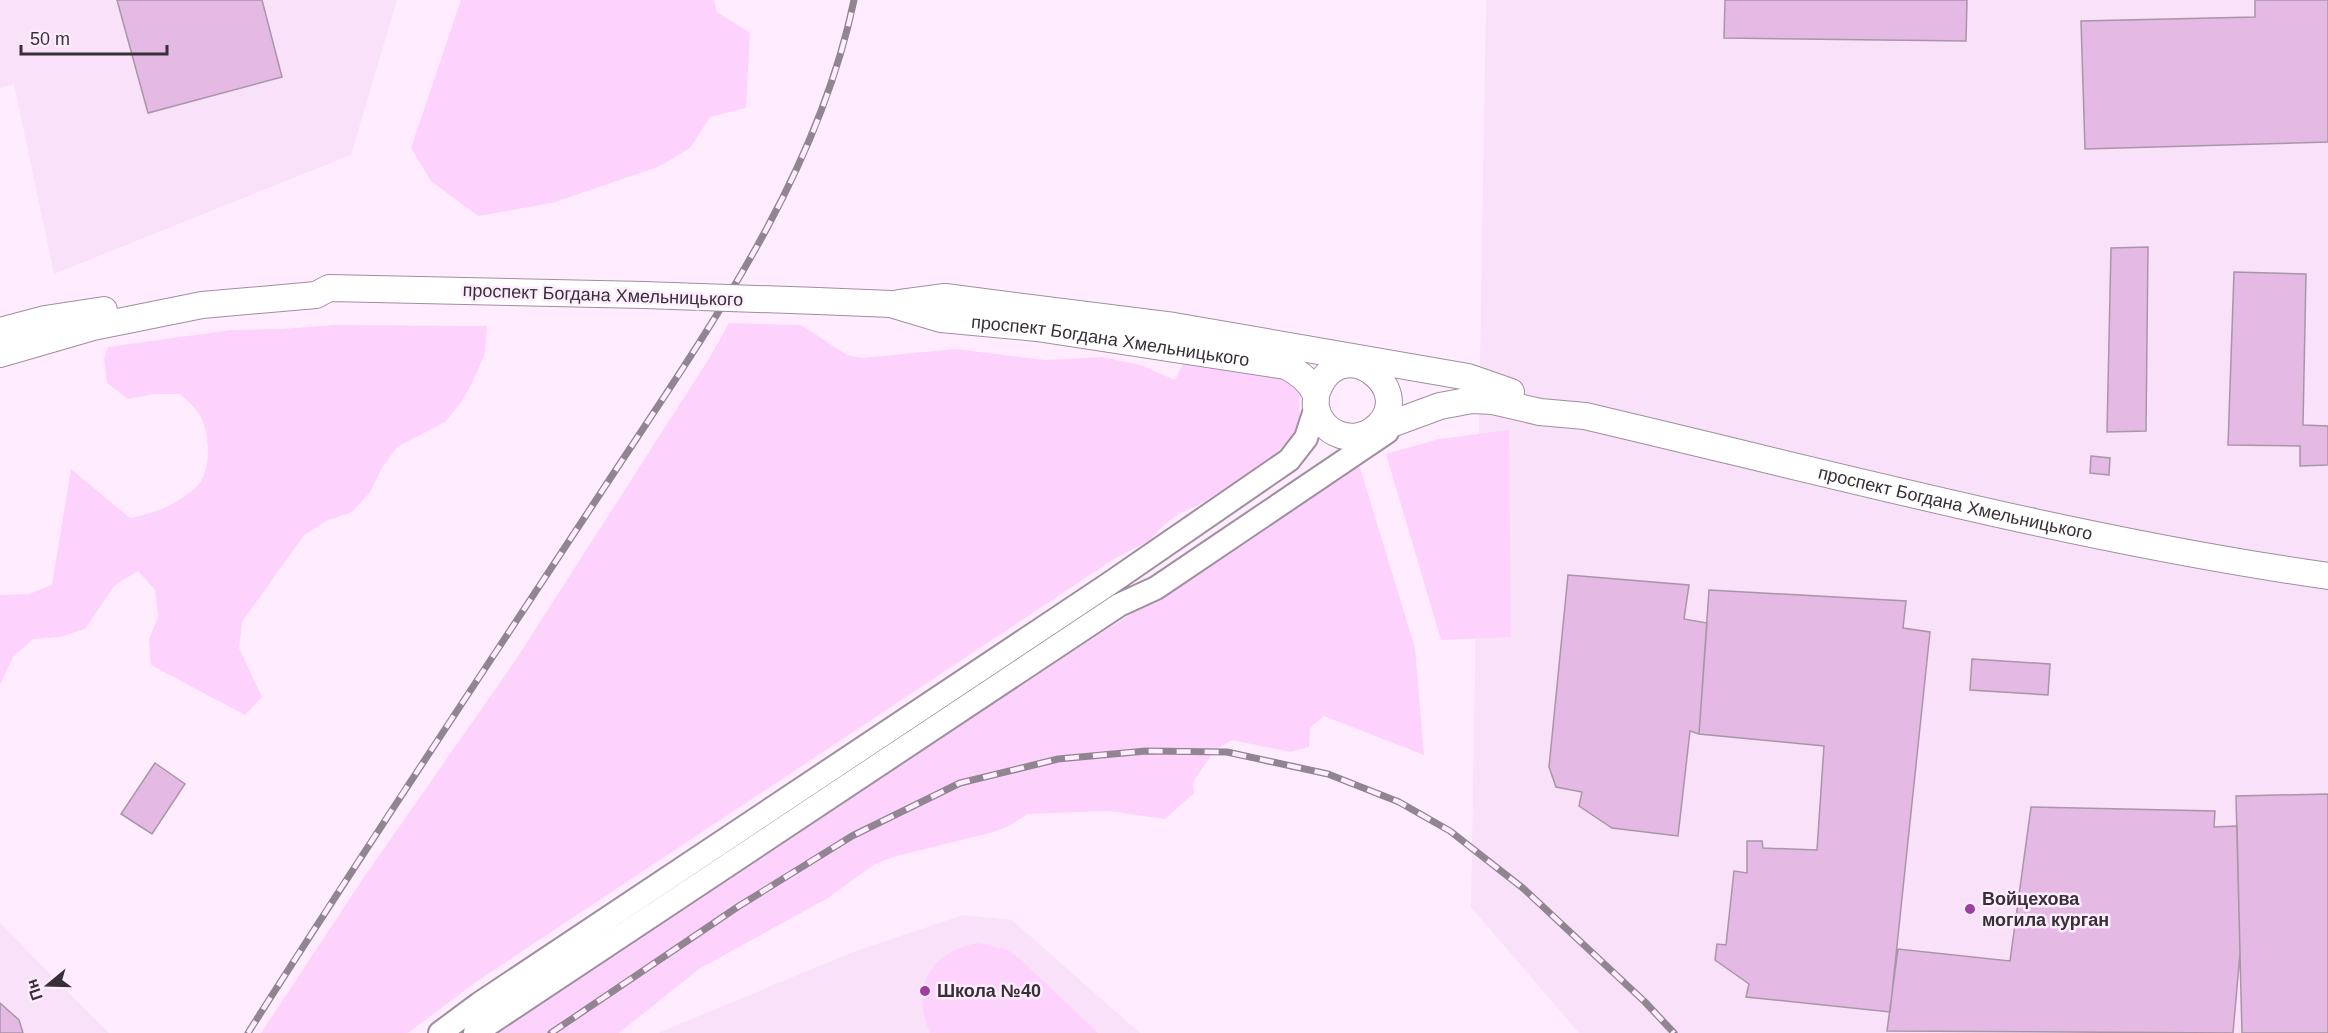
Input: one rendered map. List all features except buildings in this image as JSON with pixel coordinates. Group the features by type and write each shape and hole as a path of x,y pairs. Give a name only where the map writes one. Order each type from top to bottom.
{"main road":[{"name":"проспект Богдана Хмельницького","path":"0,354 93,327 202,305 316,295 329,288 644,295 891,304 945,297 1174,326 1324,351 1468,377 1511,392"},
{"name":"проспект Богдана Хмельницького","path":"0,331 45,319 201,293 275,290 316,295"},
{"name":"проспект Богдана Хмельницького","path":"891,304 941,319 1038,328 1278,364 1299,372 1316,401 1320,418 1328,428 1338,434 1367,434 1440,406 1472,400 1493,401 1540,412 1586,416 2046,524 2190,554 2328,576"},
{"name":"проспект Богдана Хмельницького","path":"1324,351 1360,367 1545,398 1586,416"},
{"name":"проспект Богдана Хмельницького","path":"1360,367 1387,389 1389,401 1387,412 1367,434"},
{"path":"1316,401 1320,384 1327,374 1360,367"}],"street":[{"path":"440,1033 479,1004 1109,584 1289,460 1306,438 1316,401"},
{"path":"475,1033 1119,605 1156,588 1393,428 1420,414"},
{"path":"1119,605 1148,577 1367,434"}],"shaded area":[{"path":"0,0 397,0 351,155 54,274 14,84 0,88"},
{"path":"461,0 714,0 717,12 750,33 746,108 710,117 690,148 658,167 552,203 478,216 431,181 411,148"},
{"path":"1486,0 2328,0 2328,1033 1579,1033 1471,907"},
{"path":"729,323 801,325 847,355 861,358 956,349 1045,360 1102,357 1140,365 1175,380 1186,358 1286,374 1299,389 1300,422 1293,435 1270,460 1199,505 1180,513 1150,540 1114,559 476,982 408,1033 261,1033 364,877 515,661 710,357"},
{"path":"334,325 487,326 485,353 462,401 445,422 397,447 382,468 370,492 352,512 326,521 304,535 242,622 239,648 262,697 245,715 151,665 149,640 158,616 155,590 138,571 115,585 85,629 60,637 33,639 13,657 0,685 0,595 29,594 52,585 71,469 130,518 157,511 182,498 197,486 206,470 207,438 205,427 195,409 180,394 154,394 128,399 107,383 104,358 108,347 231,330"},
{"path":"1509,430 1511,637 1441,640 1386,454 1439,439"},
{"path":"1358,461 1415,648 1424,755 1324,716 1310,728 1309,747 1291,752 1232,740 1215,750 1193,782 1194,793 1165,819 1108,811 1028,814 1009,826 990,833 893,857 875,864 828,898 699,969 619,1033 484,1033 1163,593 1182,585 1231,547"},
{"name":"Школа №40","path":"963,915 1012,920 1140,1033 658,1033 853,952"},
{"path":"0,923 109,1033 0,1033"},
{"path":"978,943 1008,950 1020,959 1098,1033 930,1033 924,1017 922,1001 928,974 947,954 961,947"}],"railway":[{"path":"248,1033 675,380 750,259 783,197 812,133 836,68 854,0"},
{"path":"551,1033 739,906 852,836 960,783 1058,759 1146,751 1227,752 1328,774 1399,802 1450,831 1524,889 1645,1002 1674,1033"}],"place":[{"name":"Войцехова могила курган","path":"1970,909"},
{"name":"Школа №40","path":"925,991"}]}
